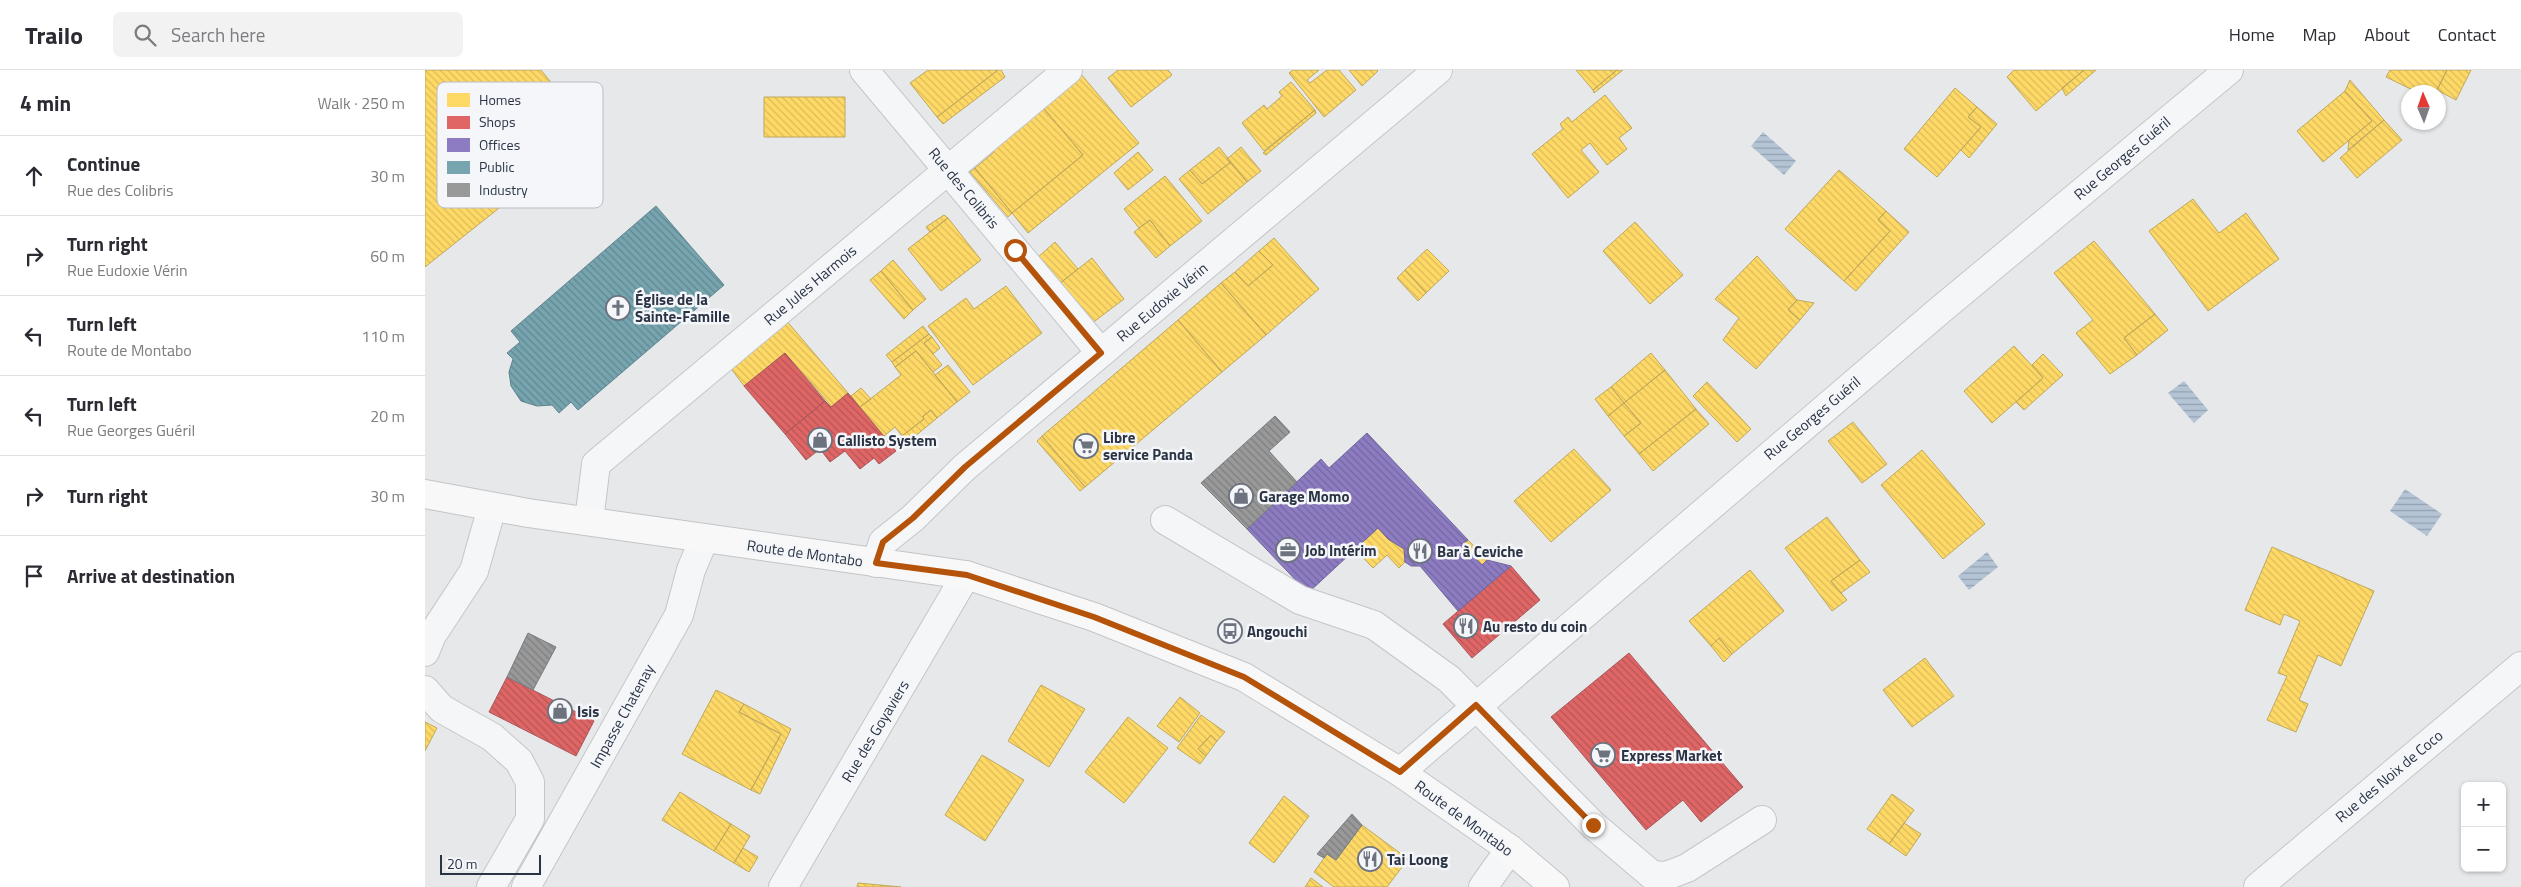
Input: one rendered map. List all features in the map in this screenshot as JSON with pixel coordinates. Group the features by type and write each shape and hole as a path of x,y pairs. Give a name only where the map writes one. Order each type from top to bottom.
{"main road":[{"name":"Route de Montabo","path":"425,494 493,507 704,539 967,575 1094,617 1244,677 1400,772 1510,849 1552,886"}],"street":[{"name":"Rue des Colibris","path":"864,70 949,169 1101,353"},
{"name":"Rue Jules Harmois","path":"589,521 596,464 1068,70"},
{"name":"Rue Eudoxie Vérin","path":"876,563 883,542 913,518 965,467 1438,70"},
{"name":"Rue Georges Guéril","path":"1400,772 1476,705 1939,311 2229,70"},
{"path":"425,652 431,636 474,571 493,507"},
{"path":"1165,520 1300,600 1374,625 1449,679 1593,825 1652,875 1666,876 1687,868 1763,820"},
{"name":"Impasse Chatenay","path":"526,887 679,615 691,570 704,539"},
{"name":"Rue des Goyaviers","path":"783,887 967,575"},
{"name":"Rue des Noix de Coco","path":"2258,887 2521,666"},
{"path":"425,690 442,709 492,737 519,761 530,782 531,819 491,887"},
{"path":"1483,887 1510,849"}],"water":[{"path":"1763,132 1796,161 1784,175 1751,146"},
{"path":"2184,381 2208,410 2194,423 2168,393"},
{"path":"2405,489 2442,514 2427,536 2390,511"},
{"path":"1987,552 1998,567 1969,590 1958,576"}],"building: Homes":[{"path":"425,70 541,70 551,82 437,82 437,208 499,208 425,267"},
{"path":"928,70 998,70 937,117 910,83"},
{"path":"998,70 1001,70 1005,77 943,124 937,117"},
{"path":"1118,70 1168,70 1172,75 1131,107 1108,78"},
{"path":"1293,70 1319,70 1307,80 1310,83 1327,70 1339,70 1356,90 1324,117 1289,73"},
{"path":"1349,70 1376,70 1378,71 1362,86"},
{"path":"1576,70 1617,70 1593,90"},
{"path":"1617,70 1623,70 1594,93 1593,90"},
{"path":"2014,70 2084,70 2036,111 2007,77"},
{"path":"2084,70 2096,70 2066,96 2062,88"},
{"path":"2390,70 2447,70 2440,85 2403,85 2386,77"},
{"path":"2447,70 2471,70 2456,100 2446,95 2446,85 2440,85"},
{"path":"1080,73 1139,143 1028,233 1012,213 1083,155 1041,105"},
{"path":"2350,80 2384,120 2348,150 2349,140 2372,121 2345,91"},
{"path":"1291,82 1315,110 1264,151 1242,123 1264,105 1267,109 1282,96 1279,92"},
{"path":"1955,88 1977,107 1968,117 1981,127 1937,177 1904,149"},
{"path":"2345,91 2372,121 2323,162 2297,131"},
{"path":"1605,95 1632,128 1619,138 1627,149 1607,165 1590,143 1581,150 1599,172 1568,198 1532,154 1563,129 1560,124 1568,117 1572,122"},
{"path":"764,97 845,97 845,137 764,137"},
{"path":"1041,105 1083,155 1012,213 975,168 994,152 990,147"},
{"path":"1977,107 1997,124 1969,158 1961,150 1981,127 1968,117"},
{"path":"1315,110 1316,113 1266,155 1263,153"},
{"path":"2384,120 2402,140 2357,178 2340,158"},
{"path":"1219,147 1231,162 1202,184 1190,170"},
{"path":"1241,147 1261,171 1247,182 1227,159"},
{"path":"1138,152 1153,170 1128,190 1114,173"},
{"path":"1231,162 1247,182 1208,214 1179,179 1190,170 1202,184"},
{"path":"975,168 1012,213 1008,217 970,172"},
{"path":"1839,170 1886,211 1878,220 1890,231 1844,281 1785,229"},
{"path":"1165,176 1202,221 1170,246 1150,220 1139,228 1124,209"},
{"path":"2193,199 2219,233 2246,213 2279,259 2208,311 2149,231"},
{"path":"1886,211 1909,232 1856,291 1844,281 1890,231 1878,220"},
{"path":"944,215 948,218 930,232 926,227"},
{"path":"948,218 981,260 941,291 908,249"},
{"path":"1150,220 1170,246 1156,258 1134,232"},
{"path":"1635,222 1683,275 1650,304 1603,251"},
{"path":"1274,238 1319,289 1266,335 1221,283 1235,272 1248,286 1273,265 1259,251"},
{"path":"2094,241 2155,314 2124,338 2137,355 2110,374 2076,333 2093,320 2054,273"},
{"path":"1055,242 1078,269 1059,284 1037,258"},
{"path":"1427,249 1449,271 1426,293 1405,270"},
{"path":"1259,251 1273,265 1248,286 1235,272"},
{"path":"1757,256 1797,300 1788,310 1800,320 1756,369 1723,340 1739,318 1715,299"},
{"path":"1092,258 1124,299 1091,324 1059,284"},
{"path":"893,260 926,299 913,310 881,271"},
{"path":"1405,270 1426,293 1418,301 1397,278"},
{"path":"881,271 913,310 904,319 870,280"},
{"path":"1221,283 1266,335 1222,372 1178,320"},
{"path":"1006,286 1042,333 973,385 928,326 966,298 974,309"},
{"path":"1797,300 1814,303 1800,320 1788,310"},
{"path":"2155,314 2168,330 2137,355 2124,338"},
{"path":"785,319 848,393 832,407 785,353 744,386 730,367"},
{"path":"1178,320 1222,372 1085,487 1042,436"},
{"path":"923,326 929,334 892,362 886,355"},
{"path":"929,334 932,337 924,343 942,365 933,372 916,351 895,367 892,362"},
{"path":"932,337 940,348 933,354 924,343"},
{"path":"2014,346 2043,378 1992,423 1964,391"},
{"path":"916,351 957,402 937,418 931,410 923,416 924,419 902,436 895,427 884,436 860,407 901,375 895,367"},
{"path":"1651,353 1665,370 1624,403 1611,387"},
{"path":"2043,354 2063,375 2024,410 2016,402 2043,378 2032,365"},
{"path":"948,365 970,392 957,402 935,375"},
{"path":"1665,370 1696,409 1639,454 1624,436 1641,423 1624,403"},
{"path":"1707,382 1751,429 1737,442 1693,396"},
{"path":"1611,387 1624,403 1608,416 1595,399"},
{"path":"861,388 871,399 860,407 851,396"},
{"path":"1624,403 1641,423 1624,436 1608,416"},
{"path":"1696,409 1709,424 1653,471 1639,454"},
{"path":"931,410 937,418 908,442 902,436 924,419 923,416"},
{"path":"1853,422 1887,464 1862,483 1828,441"},
{"path":"1042,436 1085,487 1080,491 1037,441"},
{"path":"1574,449 1611,490 1551,542 1514,501"},
{"path":"1922,450 1985,524 1943,559 1881,485"},
{"path":"1827,517 1860,560 1831,581 1847,600 1832,611 1785,548"},
{"path":"1378,528 1388,539 1404,549 1405,562 1399,568 1387,555 1373,568 1355,549"},
{"path":"1468,540 1487,560 1482,565 1462,544"},
{"path":"2272,547 2374,591 2341,666 2318,655 2299,700 2308,704 2296,732 2267,720 2287,676 2278,673 2300,621 2284,614 2280,625 2245,610"},
{"path":"1860,560 1870,572 1841,593 1831,581"},
{"path":"1750,570 1784,611 1732,654 1719,638 1711,646 1689,621"},
{"path":"1719,638 1732,654 1724,662 1711,646"},
{"path":"1925,658 1954,696 1912,727 1883,690"},
{"path":"1041,685 1085,709 1049,767 1008,741"},
{"path":"716,690 744,704 739,712 781,734 751,790 682,754"},
{"path":"1180,697 1200,713 1179,742 1157,726"},
{"path":"744,704 791,729 760,794 751,790 781,734 739,712"},
{"path":"1201,715 1225,732 1217,741 1211,735 1198,749 1206,756 1200,764 1177,748"},
{"path":"1128,717 1168,748 1124,803 1085,772"},
{"path":"425,722 437,728 425,751"},
{"path":"1211,735 1217,741 1206,756 1198,749"},
{"path":"982,755 1024,780 985,841 945,815"},
{"path":"680,792 731,824 714,851 662,820"},
{"path":"1892,794 1914,810 1889,844 1867,829"},
{"path":"1284,796 1309,816 1274,863 1249,843"},
{"path":"1904,823 1921,834 1906,856 1889,844"},
{"path":"731,824 750,836 734,863 714,851"},
{"path":"1362,825 1408,859 1387,887 1334,887 1314,872 1327,854 1336,860"},
{"path":"743,848 758,857 749,872 734,863"},
{"path":"1311,878 1323,887 1305,887"},
{"path":"858,883 901,887 857,887"}],"building: Shops":[{"path":"785,353 825,401 785,434 744,386"},
{"path":"848,393 896,451 879,464 874,458 860,469 845,451 830,462 820,449 806,460 785,434 825,401 831,407"},
{"path":"1511,566 1540,600 1472,658 1443,624"},
{"path":"1629,653 1743,787 1701,822 1683,800 1646,830 1551,717"},
{"path":"507,677 594,721 576,756 489,712"}],"building: Offices":[{"path":"1367,433 1468,540 1462,544 1482,565 1487,560 1511,566 1458,611 1420,566 1411,566 1405,562 1404,549 1388,539 1378,528 1308,593 1247,529 1321,459 1329,468"}],"building: Public":[{"name":"Église de la Sainte-Famille","path":"656,206 724,285 578,410 571,402 559,413 552,405 537,406 521,401 511,386 509,372 513,359 507,353 520,342 511,331"}],"building: Industry":[{"path":"1275,416 1290,432 1269,451 1297,482 1247,529 1201,483"},
{"path":"528,633 556,647 533,690 507,677"},
{"path":"1352,814 1362,825 1336,860 1327,854 1324,858 1317,854"}],"place":[{"name":"Église de la Sainte-Famille","path":"618,308"},
{"name":"Callisto System","path":"820,440"},
{"name":"Libre service Panda","path":"1086,446"},
{"name":"Garage Momo","path":"1241,496"},
{"name":"Job Intérim","path":"1288,550"},
{"name":"Bar à Ceviche","path":"1420,551"},
{"name":"Au resto du coin","path":"1466,626"},
{"name":"Angouchi","path":"1230,631"},
{"name":"Isis","path":"560,711"},
{"name":"Express Market","path":"1603,755"},
{"name":"Tai Loong","path":"1370,859"}],"route":[{"path":"1015,250 1101,353 965,467 913,518 883,542 876,563 967,575 1094,617 1244,677 1400,772 1476,705 1593,825"}]}
